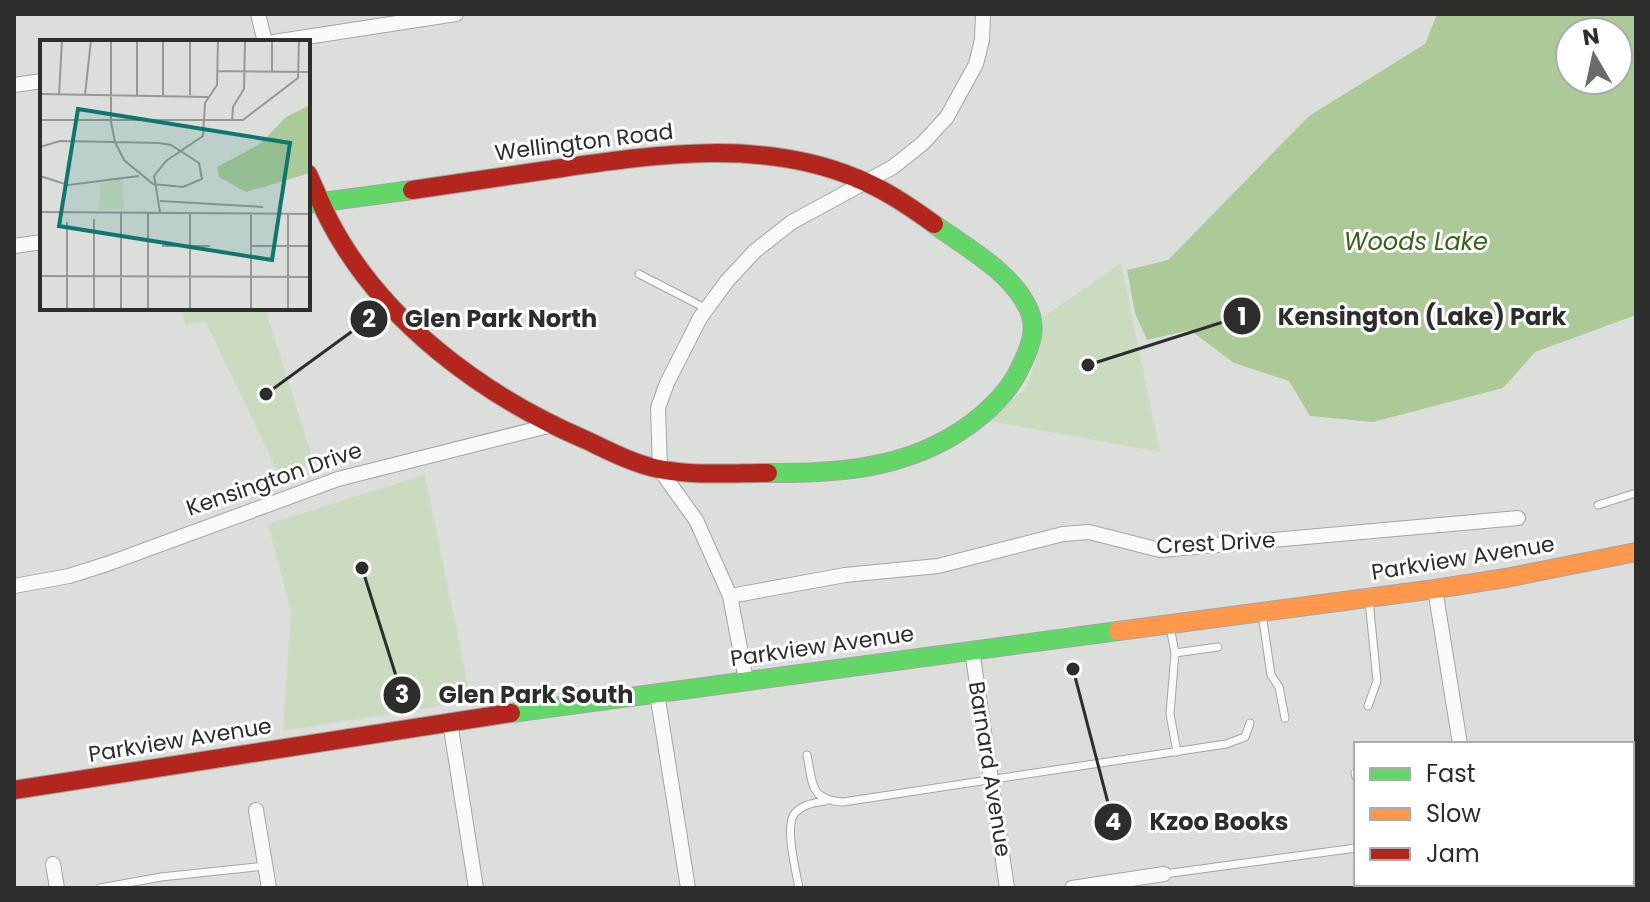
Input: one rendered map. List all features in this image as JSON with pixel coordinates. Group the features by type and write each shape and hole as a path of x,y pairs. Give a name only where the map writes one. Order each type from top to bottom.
{"street":[{"path":"258,14 264,40"},
{"path":"287,40 456,14"},
{"path":"746,680 730,596 696,520 660,470 658,408 681,351 727,281 755,251 792,222 893,167 923,143 947,117 976,64 982,40 983,14"},
{"path":"14,85 40,81"},
{"name":"Wellington Road","path":"313,204 654,155 693,153 782,157 864,182"},
{"path":"313,204 409,326 456,363 552,425 660,470 820,473 891,463 933,448 962,430 985,413 1020,374 1034,338 1032,316 1009,283 935,224 864,182"},
{"path":"14,246 40,242"},
{"name":"Kensington Drive","path":"14,586 69,576 107,564 338,479 552,425"},
{"name":"Crest Drive","path":"730,596 845,575 938,566 1063,534 1089,532 1160,550 1518,518"},
{"name":"Parkview Avenue","path":"14,790 450,722 746,680 1435,589 1636,552"},
{"path":"1435,589 1460,742"},
{"name":"Barnard Avenue","path":"972,650 1007,888"},
{"path":"657,693 688,888"},
{"path":"450,722 476,888"},
{"path":"256,810 269,888"},
{"path":"53,864 57,888"},
{"path":"1072,888 1164,874"}],"lane":[{"path":"639,274 707,309"},
{"path":"1598,505 1636,493"},
{"path":"1368,706 1377,681 1369,598"},
{"path":"1261,612 1271,675 1279,687 1285,718"},
{"path":"1170,624 1175,653 1170,714 1177,752"},
{"path":"1175,653 1218,647"},
{"path":"799,888 790,828 793,814 804,806 991,781 1226,744 1245,737 1250,723"},
{"path":"807,755 816,793 825,801"},
{"path":"1164,874 1354,848"},
{"path":"100,888 161,877 265,866"}],"shaded area":[{"path":"1121,263 1160,452 990,421 1027,386 1041,345 1043,317"},
{"path":"182,310 266,310 314,463 279,474 205,321 185,325"},
{"path":"425,475 471,701 283,731 291,612 268,524"}],"water":[{"name":"Woods Lake","path":"1437,14 1636,14 1636,315 1535,352 1503,388 1373,422 1310,416 1289,381 1234,363 1190,330 1147,340 1135,313 1127,270 1168,260 1309,116 1425,44"}],"traffic: fast":[{"path":"310,204 412,190"},
{"path":"768,473 853,469 908,456 958,432 988,410 1013,381 1032,336 1032,320 1026,304 997,269 934,224"},
{"path":"511,713 1118,631"}],"traffic: slow":[{"path":"1118,631 1435,589 1636,552"}],"traffic: jam":[{"path":"412,190 635,158 747,154 821,166 856,178 896,198 934,224"},
{"path":"310,178 328,218 376,290 438,351 510,401 547,422 640,464 685,473 768,473"},
{"path":"14,790 511,713"}],"place":[{"name":"Kensington (Lake) Park","path":"1088,365"},
{"name":"Glen Park North","path":"266,394"},
{"name":"Glen Park South","path":"362,568"},
{"name":"Kzoo Books","path":"1073,669"}]}
